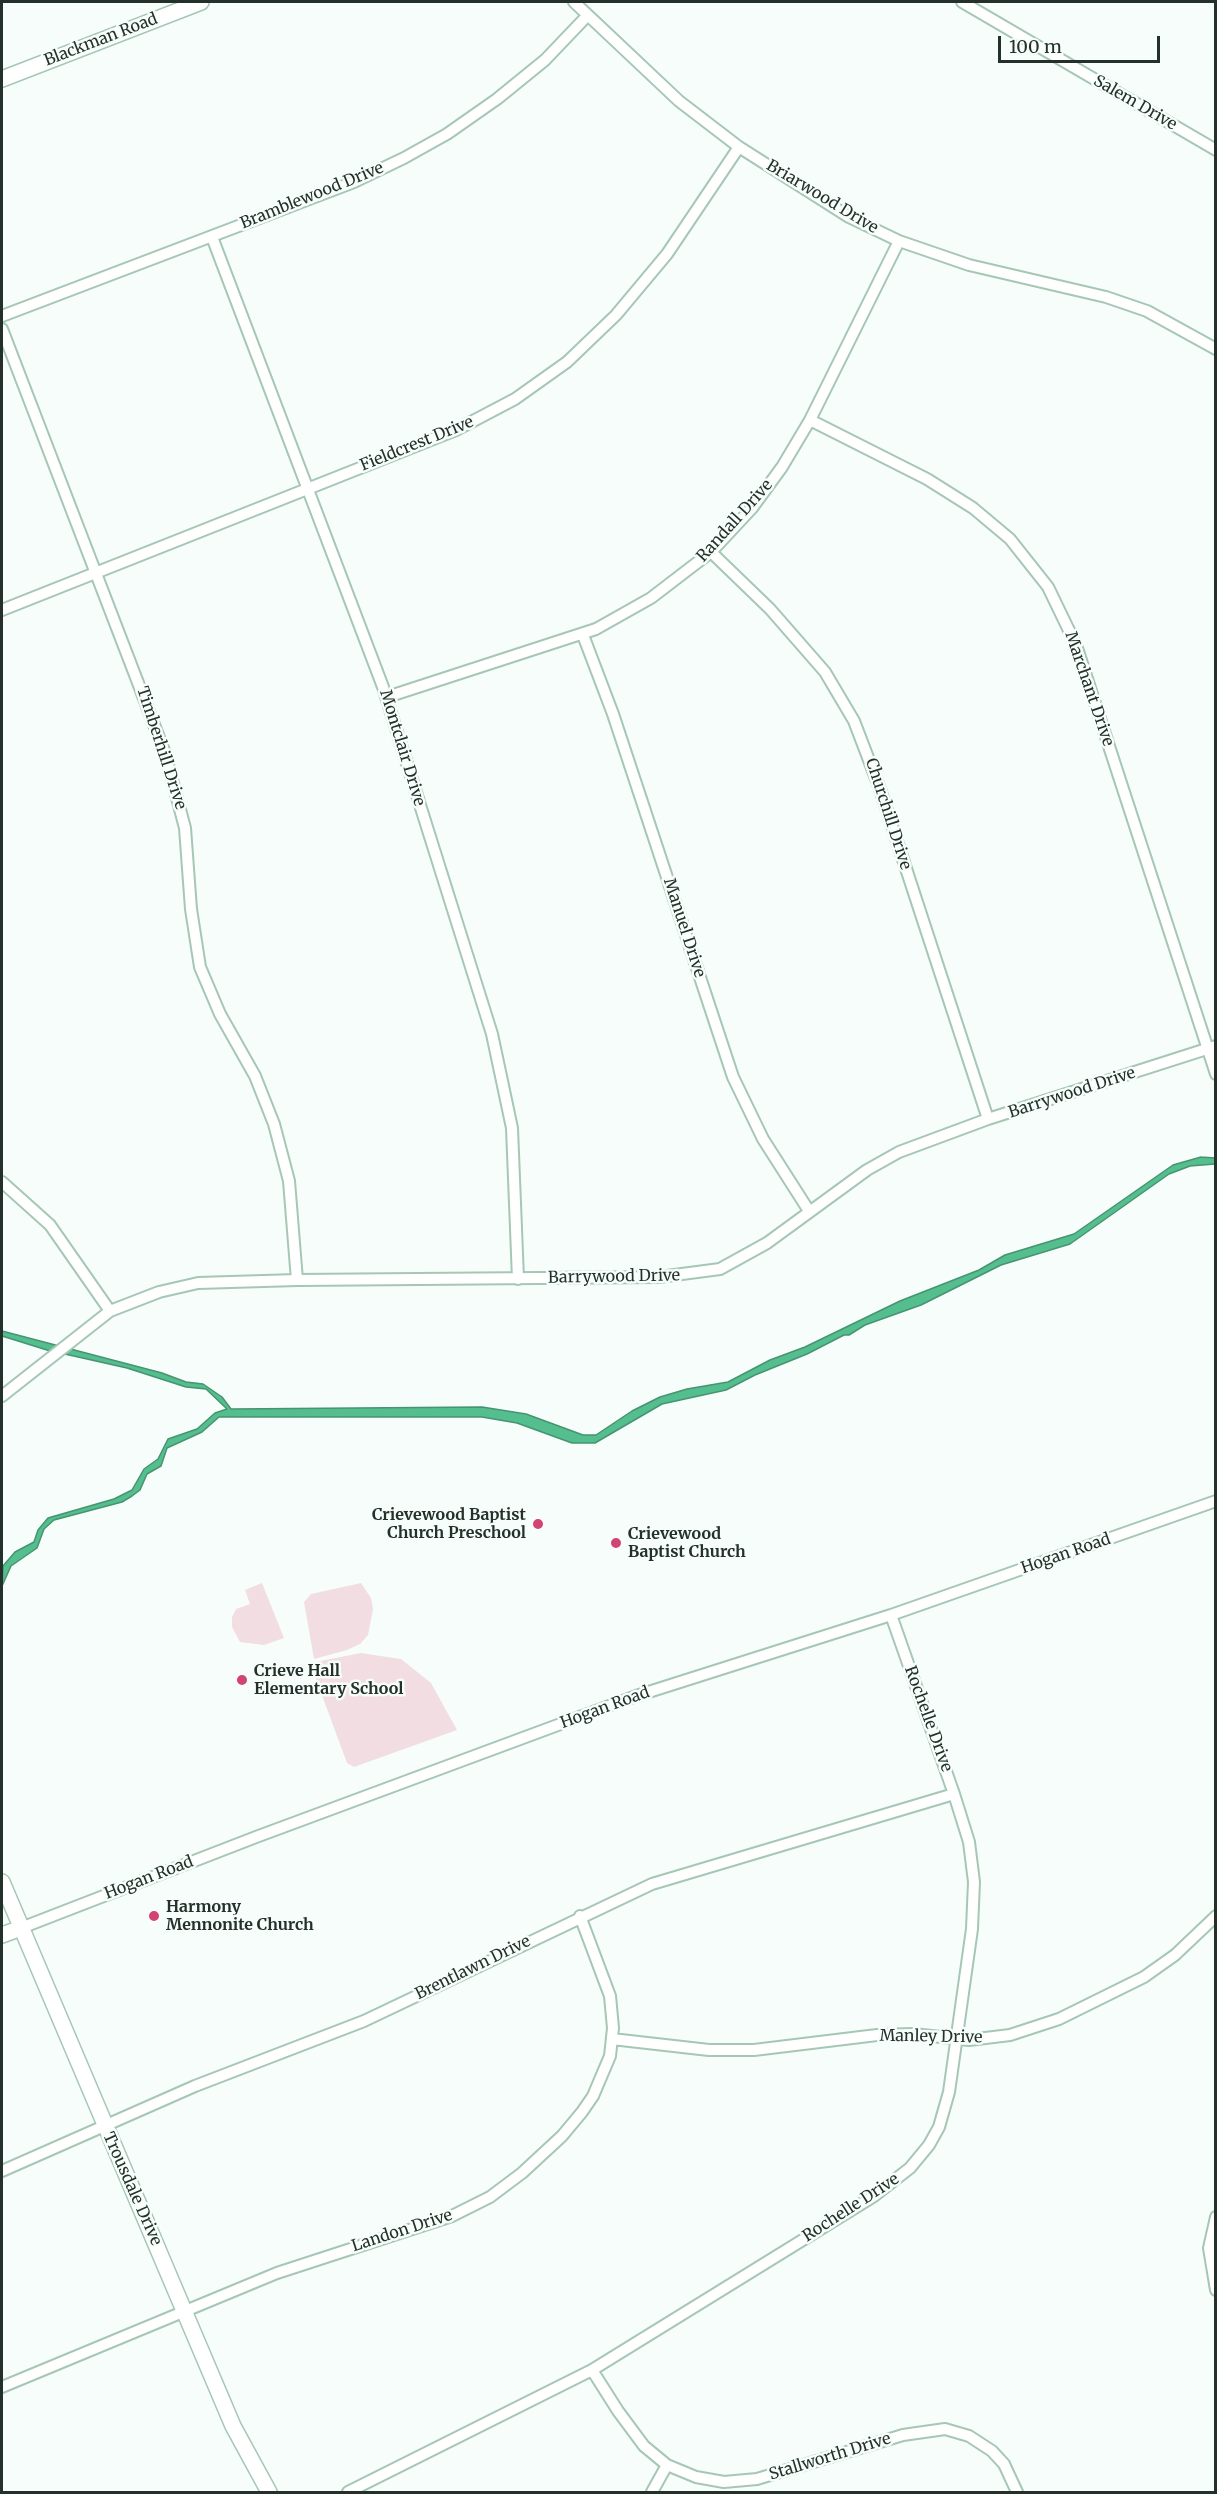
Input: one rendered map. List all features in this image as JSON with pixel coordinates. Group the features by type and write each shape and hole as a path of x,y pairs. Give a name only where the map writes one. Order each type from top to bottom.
{"street":[{"name":"Blackman Road","path":"2,79 201,2"},
{"name":"Briarwood Drive","path":"574,2 659,85 739,147 849,217 899,241 969,266 1106,297 1148,310 1215,350"},
{"name":"Salem Drive","path":"962,2 1215,150"},
{"name":"Bramblewood Drive","path":"2,316 354,182 439,139 517,84 587,16"},
{"name":"Fieldcrest Drive","path":"2,610 470,424 515,399 567,362 612,319 667,254 739,147"},
{"name":"Montclair Drive","path":"212,237 387,697 492,1034 506,1090 513,1140 518,1279"},
{"name":"Randall Drive","path":"387,697 583,634 651,598 711,552 769,487 810,420 899,241"},
{"name":"Timberhill Drive","path":"2,329 155,723 173,779 185,828 192,920 202,972 220,1014 255,1076 283,1154 292,1200 297,1280"},
{"name":"Marchant Drive","path":"810,420 927,479 973,508 1010,539 1048,587 1076,645 1212,1047 1215,1074"},
{"name":"Churchill Drive","path":"711,552 794,636 832,680 849,711 880,789 988,1119"},
{"name":"Manuel Drive","path":"583,634 617,725 733,1077 763,1139 809,1211"},
{"name":"Barrywood Drive","path":"2,1396 110,1311 159,1292 198,1283 297,1280 659,1278 712,1271 757,1249 867,1170 893,1155 988,1119 1212,1047"},
{"path":"2,1182 50,1225 110,1311"},
{"name":"Hogan Road","path":"2,1935 237,1844 636,1696 891,1614 1215,1501"},
{"name":"Rochelle Drive","path":"348,2493 592,2370 874,2196 910,2169 939,2127 950,2092 974,1895 969,1842 891,1614"},
{"name":"Brentlawn Drive","path":"2,2171 195,2086 364,2021 580,1916 652,1884 695,1869 954,1794"},
{"name":"Trousdale Drive","path":"2,1882 104,2127 239,2439 269,2493"},
{"name":"Landon Drive","path":"2,2387 185,2310 325,2256 436,2223 490,2197 535,2162 582,2112 599,2084 610,2056 612,2006 608,1986 580,1916"},
{"name":"Manley Drive","path":"612,2039 686,2048 747,2050 877,2035 913,2034 989,2038 1028,2031 1096,2003 1159,1967 1186,1947 1215,1916"},
{"path":"1215,2217 1209,2248 1215,2290"},
{"name":"Stallworth Drive","path":"592,2370 627,2426 644,2446 667,2465 705,2479 745,2481 777,2474 903,2435 945,2429 969,2436 992,2451 1004,2464 1017,2493"},
{"path":"652,2493 667,2465"}],"shaded area":[{"path":"1201,1157 1215,1158 1215,1164 1190,1166 1169,1174 1070,1244 1001,1265 921,1305 865,1325 849,1335 844,1335 726,1390 662,1404 595,1443 572,1443 517,1423 482,1417 219,1417 202,1432 167,1448 161,1466 147,1474 140,1490 132,1496 122,1502 54,1520 44,1529 37,1548 11,1566 2,1586 3,1566 15,1552 34,1542 38,1530 48,1518 114,1499 132,1490 144,1469 158,1459 168,1439 197,1429 215,1413 227,1409 206,1389 186,1387 127,1368 47,1350 2,1336 2,1331 162,1373 186,1382 203,1384 222,1397 231,1409 482,1407 526,1414 583,1435 596,1435 632,1411 660,1397 687,1389 728,1382 770,1360 805,1347 900,1301 979,1270 1005,1255 1074,1234 1173,1165"},
{"path":"262,1583 284,1638 264,1645 240,1642 232,1627 232,1617 236,1609 250,1604 245,1590"},
{"path":"361,1583 371,1598 373,1609 368,1635 360,1644 347,1650 314,1659 304,1602 311,1594"},
{"path":"361,1653 401,1659 431,1683 457,1730 354,1767 347,1763 310,1663"}],"place":[{"name":"Crievewood Baptist Church Preschool","path":"538,1524"},
{"name":"Crievewood Baptist Church","path":"616,1543"},
{"name":"Crieve Hall Elementary School","path":"242,1680"},
{"name":"Harmony Mennonite Church","path":"154,1916"}]}
